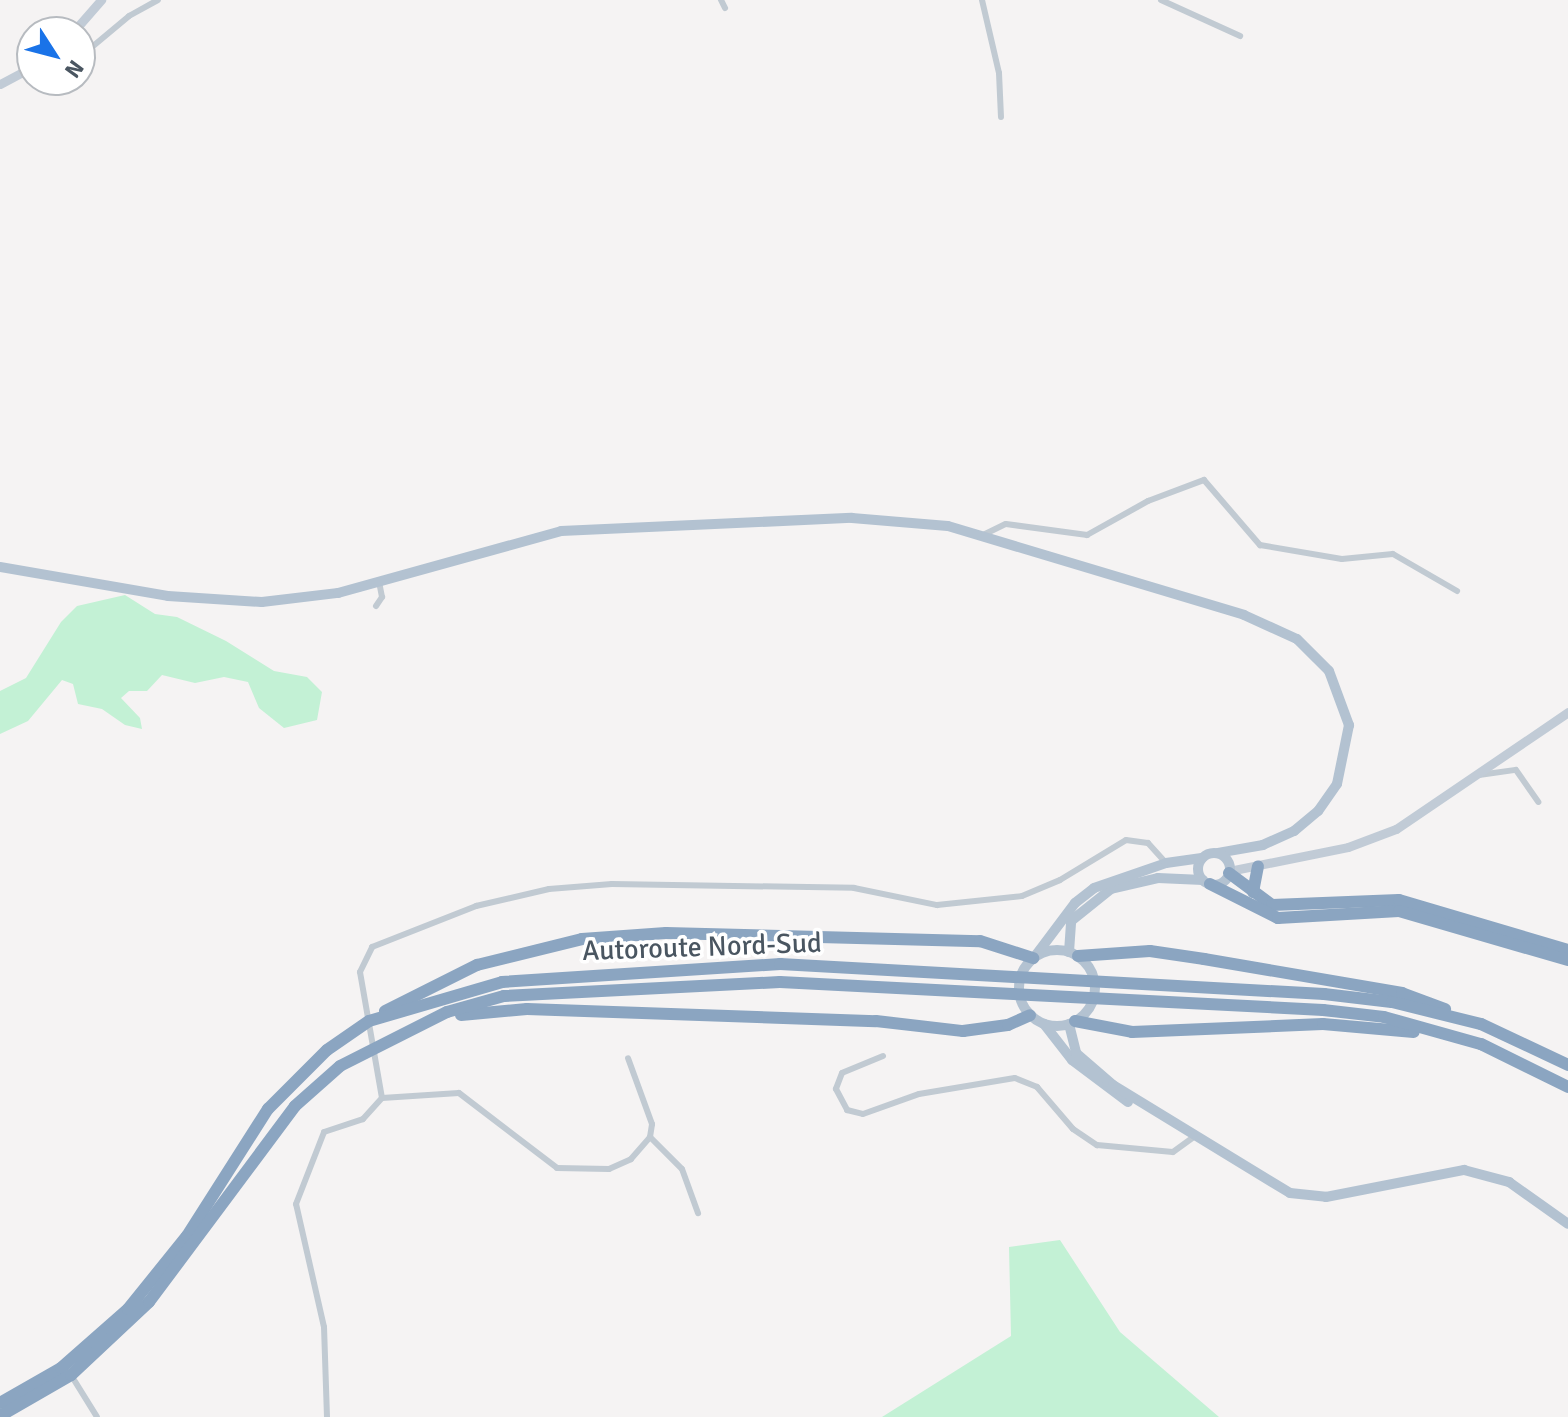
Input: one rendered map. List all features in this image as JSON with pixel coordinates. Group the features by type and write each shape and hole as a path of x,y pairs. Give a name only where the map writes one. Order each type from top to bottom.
{"highway":[{"path":"1253,892 1258,866"},
{"path":"1229,867 1253,892 1280,906 1399,900 1568,950"},
{"path":"1206,882 1278,918 1399,911 1568,960"},
{"path":"369,1021 477,965 582,939 666,933 980,941 1034,957"},
{"path":"1073,954 1150,951 1204,959 1402,993 1481,1024"},
{"name":"Autoroute Nord-Sud","path":"0,1403 61,1368 128,1309 187,1236 268,1109 327,1050 369,1021 502,982 557,976 780,964 1324,994 1392,1002 1481,1024 1568,1065"},
{"name":"Autoroute Nord-Sud","path":"0,1416 71,1375 149,1302 295,1106 340,1066 390,1038 462,1008 557,990 780,982 1384,1017 1481,1044 1568,1087"},
{"path":"390,1038 450,1017 527,1009 876,1021 963,1031 1008,1025 1030,1015"},
{"path":"1072,1023 1132,1032 1364,1025 1481,1044"}],"main road":[{"path":"87,16 101,0"},
{"path":"0,567 168,596 262,602 338,593 561,531 852,518 915,521 983,535 1244,615 1314,653 1346,707 1344,765 1328,799 1308,822 1281,838 1202,858 1166,863 1083,896 1034,957 1019,983 1020,997 1030,1015 1046,1027 1072,1060 1105,1089 1194,1137"},
{"path":"1229,867 1258,866 1376,838 1432,809 1568,712"},
{"path":"1008,1025 1046,1027 1072,1023 1090,1006 1095,986 1073,954 1071,921 1111,889 1132,880 1222,882 1229,867 1247,848"},
{"path":"1217,853 1229,867"},
{"path":"1202,858 1198,869 1206,882"},
{"path":"1034,957 1073,954"},
{"path":"1072,1023 1071,1042 1082,1060 1194,1137 1268,1183 1299,1195 1351,1194 1406,1177 1464,1170 1509,1182 1568,1224"}],"street":[{"path":"96,44 129,16 158,0"},
{"path":"721,0 725,8"},
{"path":"982,0 999,73 1001,117"},
{"path":"1161,0 1240,36"},
{"path":"983,535 1006,524 1087,535 1148,501 1204,480 1260,545 1342,559 1393,554 1457,591"},
{"path":"376,606 382,597 379,582"},
{"path":"1479,775 1516,770 1538,802"},
{"path":"382,1098 381,1070 363,992 362,963 380,942 476,906 549,889 612,884 854,888 937,905 1022,896 1060,880 1126,840 1148,843 1166,863"},
{"path":"883,1056 842,1073 836,1089 847,1110 863,1114 919,1094 1015,1078 1037,1087 1079,1135 1097,1145 1173,1152 1194,1137"},
{"path":"327,1417 324,1327 296,1204 324,1132 363,1119 382,1098 448,1092 466,1095 547,1162 568,1171 620,1165 650,1137 652,1124 628,1058"},
{"path":"650,1137 682,1169 698,1213"},
{"path":"71,1375 97,1417"}],"green space":[{"path":"125,595 155,614 177,617 226,641 274,671 307,677 322,692 317,720 284,728 259,708 248,682 224,677 195,683 162,675 147,691 129,691 121,698 140,718 142,729 125,725 102,709 78,704 73,684 62,680 28,721 0,734 0,691 26,678 61,622 77,606"},
{"path":"1060,1240 1120,1332 1219,1417 882,1417 1011,1336 1009,1247"}]}
